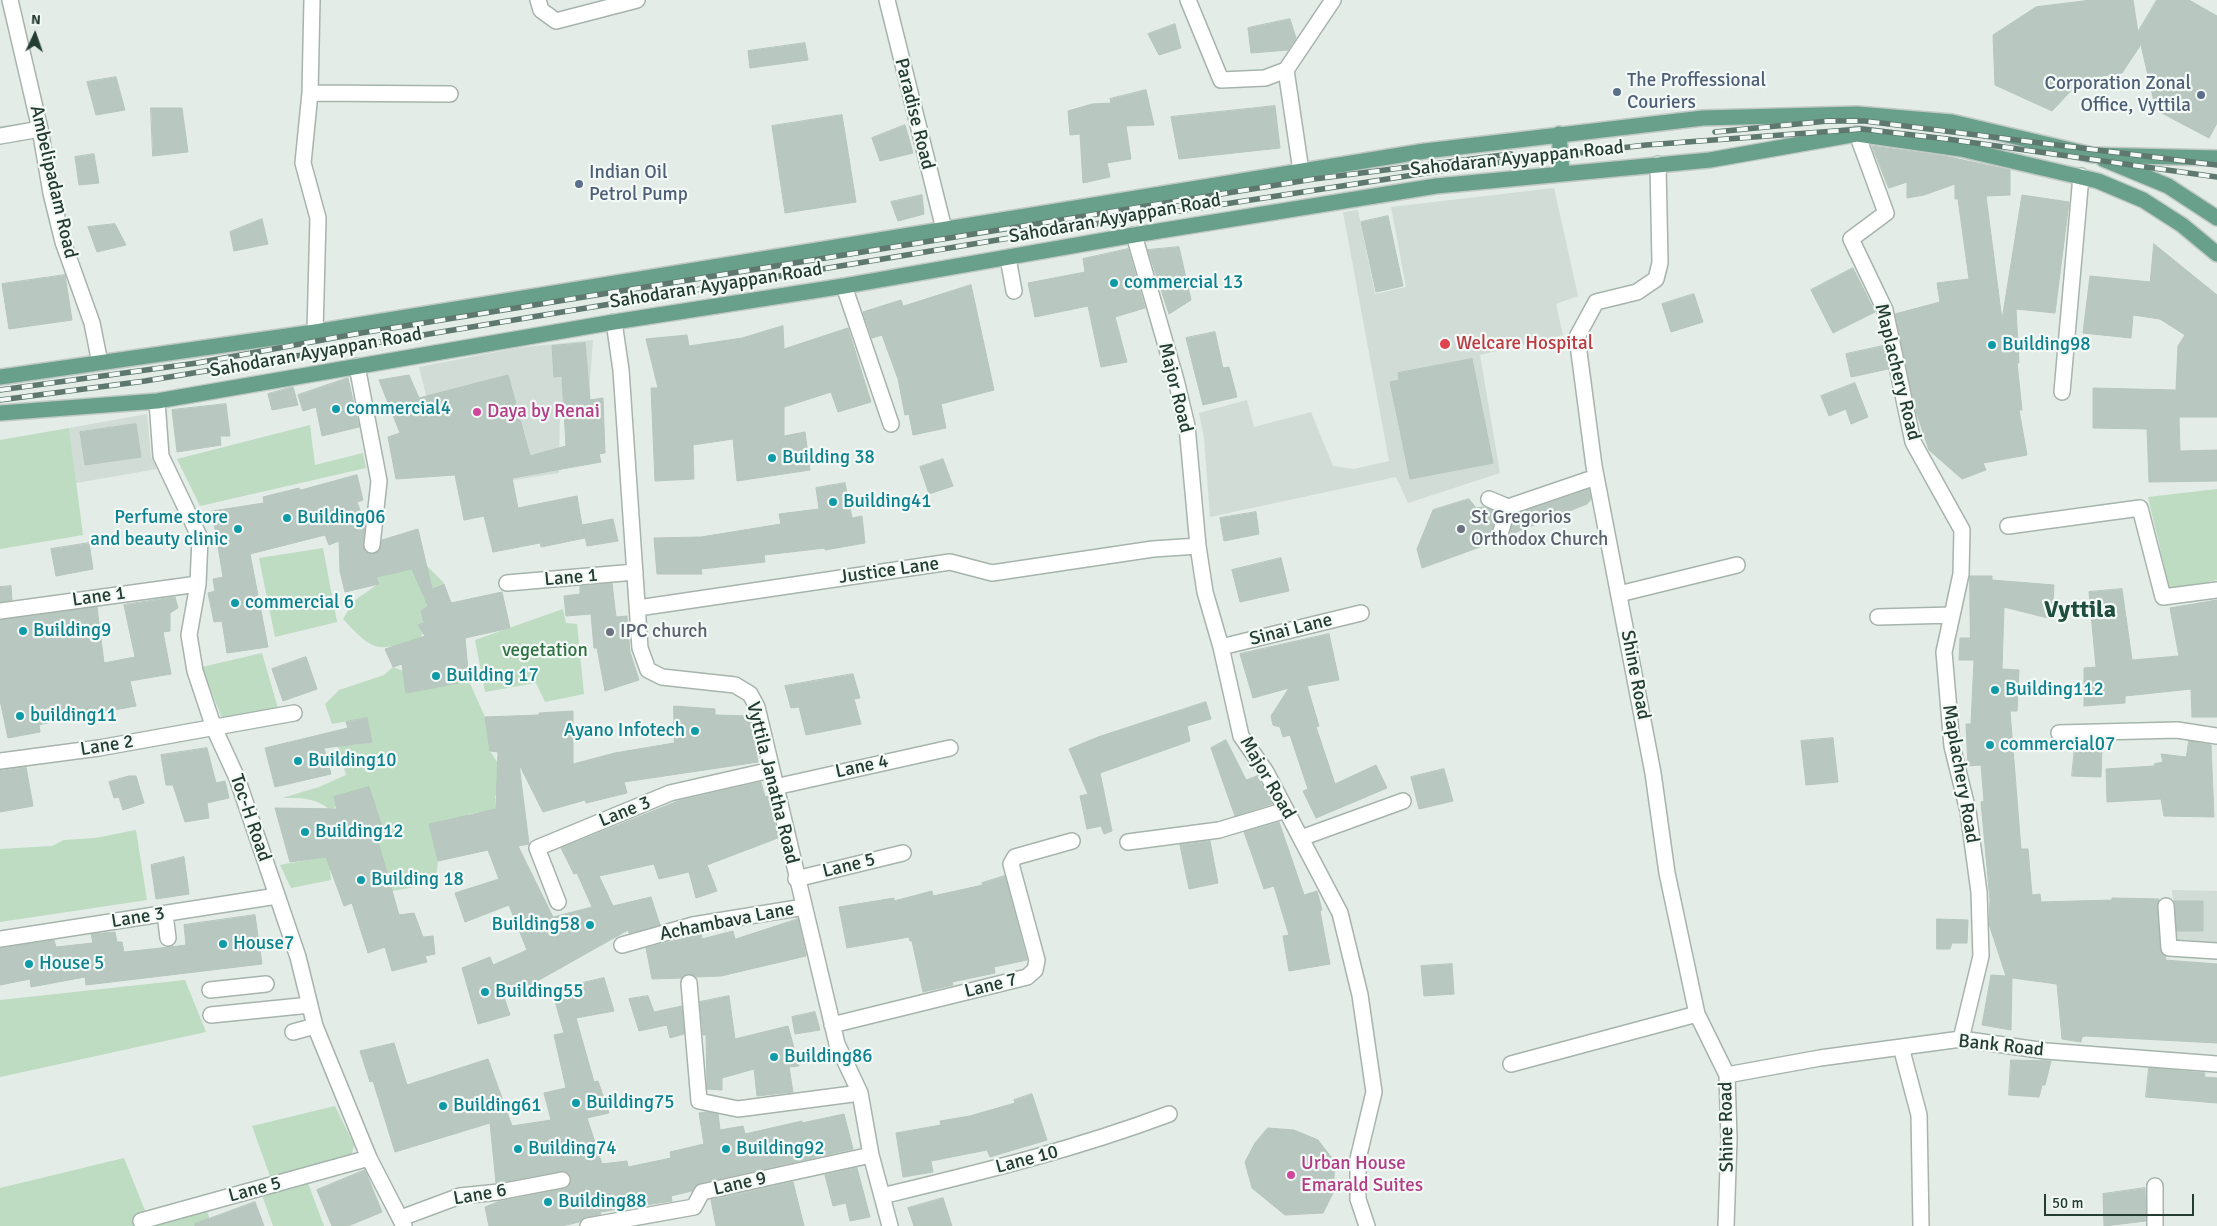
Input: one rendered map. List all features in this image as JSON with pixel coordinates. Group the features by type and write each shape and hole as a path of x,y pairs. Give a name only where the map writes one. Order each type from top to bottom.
{"main road":[{"name":"Sahodaran Ayyappan Road","path":"0,377 315,332 1425,150 1704,118 1857,114 1952,122 2092,155"},
{"path":"1559,134 1562,173"},
{"name":"Sahodaran Ayyappan Road","path":"0,413 157,401 614,322 844,286 1134,235 1436,186 1710,160 1857,134 1961,149 2081,176 2143,200 2182,225 2217,254"},
{"path":"2092,155 2217,158"},
{"path":"2092,155 2168,186 2217,218"}],"street":[{"name":"Ambelipadam Road","path":"10,0 63,242 92,322 100,363"},
{"path":"312,0 310,94 303,163 318,218 315,332"},
{"path":"538,0 541,10 556,21 637,0"},
{"name":"Paradise Road","path":"887,0 944,229"},
{"path":"1188,0 1221,80 1265,78 1286,70 1333,0"},
{"path":"1286,70 1301,171"},
{"path":"310,94 450,94"},
{"path":"0,136 40,130"},
{"name":"Maplachery Road","path":"1857,134 1886,212 1851,239 1885,310 1913,442 1962,530 1962,574 1944,652 1946,697 1952,746 1970,820 1979,892 1981,956 1960,1039"},
{"name":"Shine Road","path":"1658,164 1660,263 1656,279 1637,292 1596,302 1577,336 1596,478 1653,773 1667,874 1697,1014 1727,1075 1729,1139 1726,1226"},
{"path":"2062,392 2081,176"},
{"name":"Major Road","path":"1134,235 1176,380 1187,426 1198,546 1205,592 1221,647 1241,736 1266,772 1340,914 1360,994 1374,1092 1358,1159 1358,1199 1367,1226"},
{"path":"1008,258 1014,291"},
{"path":"844,286 892,424"},
{"name":"Vyttila Janatha Road","path":"614,322 621,370 640,648 648,670 662,677 735,685 750,694 757,707 796,879 832,1025 837,1044 860,1093 871,1155 890,1226"},
{"path":"357,366 379,481 372,545"},
{"name":"Toc-H Road","path":"157,401 161,456 200,538 198,584 190,635 195,671 214,728 237,778 298,958 314,1026 369,1158 402,1222"},
{"path":"1489,499 1508,507 1596,478"},
{"path":"1501,531 1508,507"},
{"path":"2008,526 2140,508 2163,598 2217,590"},
{"name":"Justice Lane","path":"638,608 950,562 992,573 1153,549 1198,546"},
{"path":"1619,594 1737,565"},
{"name":"Lane 1","path":"507,583 635,572"},
{"name":"Lane 1","path":"0,611 198,584"},
{"name":"Sinai Lane","path":"1221,647 1361,613"},
{"path":"1878,617 1952,615"},
{"name":"Lane 2","path":"0,761 214,728 294,713"},
{"path":"2059,733 2177,730 2217,736"},
{"name":"Lane 4","path":"775,786 950,748"},
{"name":"Lane 3","path":"558,902 537,848 670,793 771,770"},
{"path":"1300,838 1403,800"},
{"path":"1128,842 1219,830 1286,810"},
{"name":"Lane 7","path":"832,1025 1027,977 1035,970 1037,960 1011,864 1015,857 1072,841"},
{"name":"Lane 5","path":"796,879 903,853"},
{"name":"Lane 3","path":"0,939 277,896"},
{"path":"2166,906 2169,948 2217,951"},
{"name":"Achambava Lane","path":"622,945 693,925 804,907"},
{"path":"165,914 168,938"},
{"path":"689,983 699,1101 738,1109 860,1093"},
{"path":"210,990 266,984"},
{"path":"238,987 239,1012"},
{"path":"211,1015 310,1005"},
{"path":"1511,1064 1697,1014"},
{"path":"292,1032 314,1026"},
{"name":"Bank Road","path":"1727,1075 1902,1046 1960,1039 2046,1051 2217,1064"},
{"path":"1902,1046 1919,1114 1921,1226"},
{"name":"Lane 10","path":"882,1196 1040,1157 1102,1139 1169,1114"},
{"name":"Lane 9","path":"588,1226 694,1207 702,1192 871,1155"},
{"name":"Lane 5","path":"141,1221 369,1158"},
{"name":"Lane 6","path":"402,1222 460,1196 498,1192 562,1180"},
{"path":"2155,1186 2155,1226"}],"shaded area":[{"name":"Welcare Hospital","path":"1554,188 1578,296 1556,304 1563,335 1480,355 1500,473 1408,503 1396,477 1210,517 1204,438 1199,413 1247,400 1254,427 1311,412 1333,466 1354,469 1389,461 1343,212 1358,210 1375,294 1406,287 1391,207"},
{"name":"Daya by Renai","path":"593,340 589,395 560,403 559,473 507,481 439,447 419,367 517,348"},
{"path":"147,414 151,456 157,469 76,483 69,428"},
{"path":"2172,890 2217,891 2217,944 2177,941"}],"green space":[{"path":"310,425 315,465 363,453 366,468 200,506 177,459"},
{"path":"69,428 83,535 0,549 0,440"},
{"path":"2217,489 2217,580 2170,590 2148,497"},
{"path":"389,538 398,572 427,566 444,583 422,593 428,606 421,611 424,623 418,625 423,633 420,638 385,647 370,644 343,619 354,601 378,584 368,554"},
{"path":"323,548 337,622 275,637 259,558"},
{"name":"vegetation","path":"563,609 566,623 577,624 584,694 545,702 536,683 485,692 475,640"},
{"path":"262,653 278,708 223,721 202,667"},
{"name":"vegetation","path":"393,667 403,671 406,693 469,681 485,717 490,751 514,788 495,796 499,849 487,811 468,814 471,848 466,855 458,817 429,824 438,861 436,878 415,887 392,891 330,869 331,880 291,888 280,865 335,855 348,837 337,807 329,809 312,800 282,798 319,787 346,775 334,732 349,730 352,745 372,742 366,718 332,724 325,704 339,690 384,675"},
{"path":"136,830 147,900 0,922 0,849 52,846 64,840 95,838"},
{"path":"185,980 206,1032 0,1077 0,1000"},
{"path":"335,1106 354,1145 352,1154 344,1160 271,1179 252,1126"},
{"path":"124,1158 146,1213 134,1217 137,1226 0,1226 0,1188"},
{"path":"308,1183 324,1226 273,1226 262,1195"},
{"path":"207,1211 212,1226 148,1226"}],"building":[{"path":"2092,0 2133,0 2140,46 2122,73 2082,79 2052,111 1995,85 1993,35 2036,7"},
{"path":"2157,0 2189,0 2217,16 2217,123 2209,138 2156,110 2138,32"},
{"path":"1290,19 1296,38 1288,50 1251,53 1248,28"},
{"path":"1175,24 1181,48 1159,55 1148,34"},
{"path":"805,43 808,60 750,68 748,51"},
{"path":"116,77 125,110 96,115 87,82"},
{"path":"1146,90 1154,125 1126,126 1131,159 1107,163 1110,177 1083,183 1080,134 1070,135 1068,111 1092,104 1111,103 1110,99"},
{"path":"1275,106 1280,148 1179,159 1171,117"},
{"path":"151,108 182,108 188,152 153,156"},
{"path":"842,115 856,202 785,213 772,126"},
{"path":"905,125 913,153 880,161 872,138"},
{"path":"1872,146 1944,156 2010,170 2010,195 1986,196 2002,320 2022,195 2069,202 2055,313 2016,309 2019,363 2017,363 2022,410 2019,410 2027,455 1983,463 1986,470 1962,479 1929,450 1916,411 1895,314 1940,302 1937,283 1969,279 1958,199 1955,199 1955,184 1924,195 1907,198 1907,182 1889,188"},
{"path":"94,154 99,183 79,185 75,157"},
{"path":"922,195 924,214 898,221 891,202"},
{"path":"1388,216 1403,286 1376,292 1361,222"},
{"path":"262,219 268,244 234,251 230,232"},
{"path":"115,224 126,245 97,252 88,227"},
{"path":"2154,244 2217,295 2217,417 2179,417 2180,451 2217,450 2217,481 2149,482 2147,429 2093,428 2093,388 2176,390 2178,346 2185,335 2160,319 2133,315 2131,338 2083,333 2090,276 2150,282"},
{"path":"1179,247 1191,300 1169,314 1148,250"},
{"path":"1128,249 1145,308 1115,317 1127,362 1101,367 1088,306 1035,317 1028,283 1085,272 1083,259"},
{"path":"1853,268 1875,312 1833,333 1811,290"},
{"path":"65,275 72,320 9,329 2,284"},
{"path":"971,285 994,390 941,404 946,428 913,435 909,414 905,415 898,379 882,335 872,338 863,312 901,300 903,306"},
{"path":"1694,294 1703,322 1671,332 1662,304"},
{"path":"783,326 784,349 848,328 871,402 838,412 831,392 784,407 784,436 805,432 810,470 737,481 733,439 693,445 694,479 655,481 651,388 658,388 646,339 687,335 689,346 742,338"},
{"path":"1215,332 1223,368 1229,367 1237,397 1203,405 1186,338"},
{"path":"585,343 590,400 603,398 605,453 599,454 601,462 512,478 518,508 577,496 582,525 613,519 618,541 587,546 583,528 585,538 541,547 540,543 493,552 484,516 464,520 455,475 396,479 388,437 400,433 379,380 409,375 419,398 508,375 530,456 566,446 562,376 554,377 552,346"},
{"path":"1883,346 1888,369 1851,377 1846,354"},
{"path":"1472,359 1493,463 1410,479 1390,382 1399,380 1398,373"},
{"name":"commercial4","path":"348,378 359,427 322,436 316,407 303,411 298,395"},
{"path":"1855,383 1868,417 1851,424 1846,409 1829,416 1821,396"},
{"path":"293,387 298,405 272,410 268,394"},
{"path":"226,404 230,436 220,436 221,445 177,452 172,410"},
{"path":"136,424 141,457 85,465 80,432"},
{"path":"943,459 953,486 929,494 920,467"},
{"path":"357,475 363,500 357,502 365,524 363,544 366,552 376,553 380,550 382,540 418,529 432,589 444,584 451,603 502,592 510,628 465,638 469,681 406,693 402,664 393,667 385,649 425,636 418,625 424,623 421,611 428,606 412,569 376,577 379,584 345,592 340,571 339,541 329,545 325,535 250,554 268,647 227,653 222,621 214,622 208,593 215,591 213,579 223,577 212,511 264,503 263,497 299,488 300,490"},
{"path":"845,483 852,518 862,516 865,543 825,550 825,548 764,555 765,562 701,569 702,574 657,574 654,538 701,537 781,524 779,514 819,509 816,488"},
{"path":"1589,489 1591,499 1587,504 1509,535 1516,514"},
{"name":"St Gregorios Orthodox Church","path":"1469,499 1476,508 1484,507 1497,512 1492,529 1494,537 1482,539 1480,547 1422,568 1417,549 1433,510"},
{"path":"1256,512 1259,534 1224,541 1220,518"},
{"path":"89,543 93,569 56,576 51,549"},
{"path":"1281,558 1289,591 1240,602 1232,570"},
{"path":"1970,576 1992,576 1992,580 2054,585 2052,619 2004,607 2002,669 2019,670 2017,711 2010,711 2021,849 2028,849 2032,895 2040,894 2041,902 2112,900 2112,898 2159,899 2157,907 2160,949 2166,957 2165,960 2217,964 2217,1043 2085,1036 2082,1037 2081,1042 2062,1039 2057,984 2012,978 2011,1030 1982,1025 1991,975 2006,976 1989,924 1990,900 1981,802 1984,801 1981,765 1968,766 1966,724 1971,724 1974,660 1959,660 1960,638 1970,638"},
{"path":"612,583 616,617 627,616 630,652 639,680 605,691 597,648 594,648 591,614 566,616 564,596 580,594 580,586"},
{"path":"11,586 12,600 0,602 0,587"},
{"path":"2122,589 2132,660 2179,656 2170,608 2217,600 2217,717 2192,717 2191,689 2125,696 2125,703 2084,706 2084,668 2096,667 2089,592"},
{"path":"175,597 178,608 170,613 170,631 163,632 171,674 130,681 136,706 97,713 97,711 39,725 40,732 8,738 0,700 0,620 97,607 104,663 135,657 124,605"},
{"path":"1329,634 1339,680 1307,686 1319,726 1316,727 1335,784 1376,765 1387,788 1316,818 1303,791 1308,789 1290,735 1283,737 1280,727 1273,725 1271,716 1289,688 1253,698 1240,654"},
{"path":"306,657 317,689 283,701 272,669"},
{"path":"853,674 860,698 854,699 861,724 806,735 799,707 791,708 785,686"},
{"path":"1206,702 1211,719 1187,726 1190,741 1100,773 1112,831 1104,834 1101,826 1087,829 1080,796 1088,794 1069,749 1098,737"},
{"path":"674,706 715,709 715,715 750,716 758,762 624,782 627,793 586,803 585,800 543,812 519,764 529,844 518,846 553,917 592,907 577,873 574,874 561,848 678,801 761,782 765,797 768,796 778,838 707,865 717,891 696,898 689,872 659,879 654,864 599,876 613,906 651,897 660,925 629,933 628,930 532,984 502,991 510,1015 478,1024 462,968 490,957 493,965 527,950 509,905 465,922 455,893 499,879 488,850 438,861 429,824 496,809 498,752 490,751 485,717 539,715 539,713 573,711 573,764 615,753 674,743"},
{"name":"Building10","path":"367,718 372,742 324,748 331,774 275,787 265,748 348,728 346,722"},
{"path":"1833,738 1838,782 1806,785 1801,741"},
{"path":"1226,740 1246,780 1257,776 1272,804 1235,816 1211,748"},
{"path":"2189,741 2211,745 2214,817 2164,816 2161,799 2107,802 2106,769 2155,766 2154,764 2163,762 2161,754 2186,757"},
{"path":"2075,747 2102,747 2101,777 2072,776"},
{"path":"207,748 216,783 225,781 229,798 207,803 209,818 185,822 173,785 166,785 161,755"},
{"path":"26,767 33,806 0,812 0,771"},
{"path":"1444,769 1453,801 1419,809 1411,777"},
{"path":"129,776 136,776 144,803 123,810 119,797 114,798 109,782"},
{"path":"369,787 384,833 376,835 399,915 414,913 423,937 433,936 435,954 425,956 427,962 392,971 385,947 368,953 352,903 344,906 326,857 290,862 275,808 337,809 334,797"},
{"path":"1279,822 1304,895 1317,891 1322,910 1320,911 1330,964 1289,971 1283,936 1289,935 1274,886 1264,889 1244,832"},
{"path":"1210,841 1218,883 1189,889 1180,845"},
{"path":"184,857 189,894 156,899 151,865"},
{"path":"1005,876 1027,960 994,967 995,973 952,982 953,985 923,992 912,941 910,941 909,937 847,948 839,907 894,898 894,901 932,891 933,896 983,885 982,883"},
{"path":"2174,901 2203,901 2203,931 2177,931"},
{"path":"255,915 262,964 86,985 85,977 31,987 30,979 0,985 0,948 54,940 56,947 93,943 91,934 115,932 117,942 122,942 124,952 186,945 184,925"},
{"path":"798,919 806,956 721,976 696,977 689,974 682,978 652,979 646,948 701,934 702,939 733,931 735,939"},
{"path":"1937,919 1968,920 1967,943 1952,943 1950,949 1937,949"},
{"path":"1452,964 1454,994 1424,996 1421,966"},
{"path":"604,978 614,1011 576,1018 594,1082 598,1081 609,1113 587,1118 602,1164 627,1161 628,1167 671,1158 670,1152 704,1144 699,1113 706,1112 718,1114 720,1130 743,1126 745,1134 844,1114 853,1149 700,1183 692,1191 671,1196 672,1201 600,1212 601,1214 562,1226 489,1226 485,1207 498,1202 564,1189 568,1187 571,1179 569,1174 560,1171 496,1183 490,1123 395,1152 373,1081 370,1082 360,1051 394,1043 407,1085 488,1059 512,1126 551,1120 544,1093 566,1088 554,1035 564,1033 552,990"},
{"path":"648,996 654,1012 682,1006 684,1034 670,1038 667,1025 639,1031 629,999"},
{"path":"729,996 735,1039 788,1026 799,1066 789,1067 793,1092 757,1096 754,1069 722,1078 722,1090 707,1089 706,1035 703,1035 700,1002"},
{"path":"815,1012 820,1030 795,1034 792,1017"},
{"path":"2011,1060 2051,1061 2045,1085 2042,1085 2039,1097 2009,1095"},
{"path":"2149,1068 2205,1073 2204,1077 2217,1078 2217,1103 2146,1097"},
{"path":"1032,1094 1047,1140 990,1157 987,1150 931,1161 933,1172 903,1177 896,1133 941,1125 940,1121 970,1116 1015,1103 1014,1100"},
{"name":"Urban House Emarald Suites","path":"1268,1128 1294,1130 1318,1140 1335,1162 1333,1193 1323,1213 1285,1215 1252,1188 1245,1162 1255,1143"},
{"path":"857,1168 870,1217 850,1221 846,1203 833,1206 825,1175"},
{"path":"365,1170 382,1212 348,1226 332,1226 317,1190"},
{"path":"793,1182 804,1226 716,1226 711,1200"},
{"path":"2145,1188 2146,1221 2104,1226 2103,1194"},
{"path":"943,1198 952,1226 914,1226 908,1208"},
{"path":"255,1202 264,1226 195,1226 195,1224"}],"railway":[{"path":"1715,132 1828,121 1865,121 2217,165"},
{"path":"0,400 145,381 1088,225 1485,164 1646,145 1862,129 2217,177"},
{"path":"0,390 197,363 355,334 1314,179 1511,154"}],"place":[{"name":"The Proffessional Couriers","path":"1617,92"},
{"name":"Corporation Zonal Office, Vyttila","path":"2201,95"},
{"name":"Indian Oil Petrol Pump","path":"579,184"},
{"name":"commercial 13","path":"1114,283"},
{"name":"Welcare Hospital","path":"1445,344"},
{"name":"Building98","path":"1992,345"},
{"name":"commercial4","path":"336,409"},
{"name":"Daya by Renai","path":"477,412"},
{"name":"Building 38","path":"772,458"},
{"name":"Building41","path":"833,502"},
{"name":"Building06","path":"287,518"},
{"name":"Perfume store and beauty clinic","path":"238,529"},
{"name":"St Gregorios Orthodox Church","path":"1461,529"},
{"name":"commercial 6","path":"235,603"},
{"name":"Building9","path":"23,631"},
{"name":"IPC church","path":"610,632"},
{"name":"Building 17","path":"436,676"},
{"name":"Building112","path":"1995,690"},
{"name":"building11","path":"20,716"},
{"name":"Ayano Infotech","path":"695,731"},
{"name":"commercial07","path":"1990,745"},
{"name":"Building10","path":"298,761"},
{"name":"Building12","path":"305,832"},
{"name":"Building 18","path":"361,880"},
{"name":"Building58","path":"590,925"},
{"name":"House7","path":"223,944"},
{"name":"House 5","path":"29,964"},
{"name":"Building55","path":"485,992"},
{"name":"Building86","path":"774,1057"},
{"name":"Building75","path":"576,1103"},
{"name":"Building61","path":"443,1106"},
{"name":"Building74","path":"518,1149"},
{"name":"Building92","path":"726,1149"},
{"name":"Urban House Emarald Suites","path":"1291,1175"},
{"name":"Building88","path":"548,1202"}],"district":[{"name":"Vyttila","path":"2080,611"}]}
